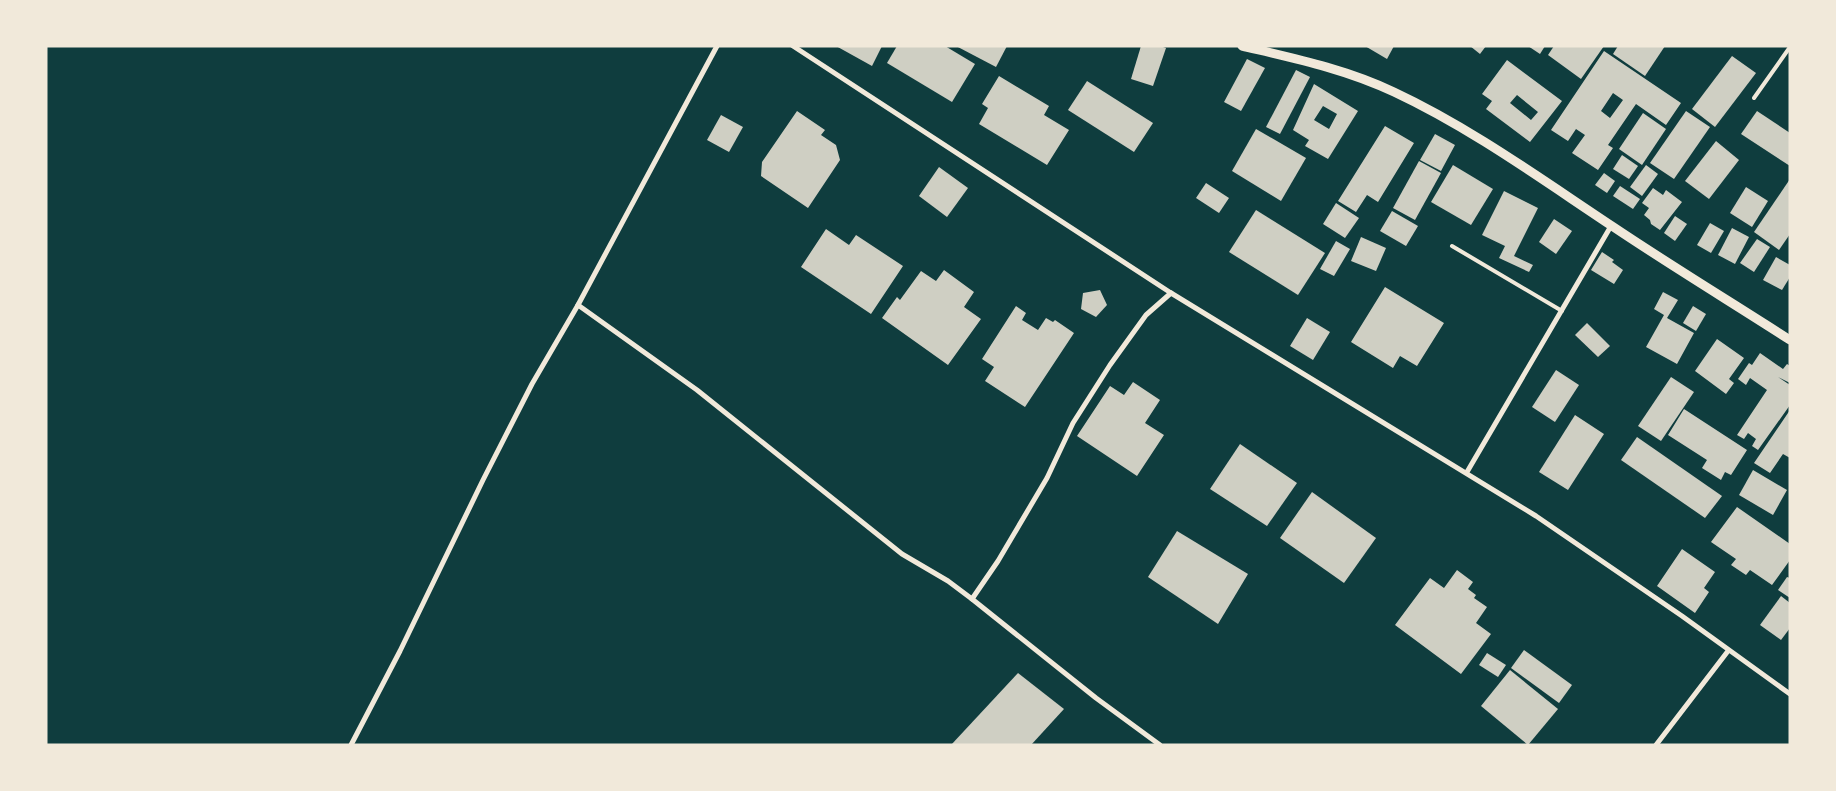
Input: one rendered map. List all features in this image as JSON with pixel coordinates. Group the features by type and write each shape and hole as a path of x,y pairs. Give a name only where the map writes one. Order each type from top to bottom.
{"street":[{"path":"351,745 400,651 532,384 578,305 717,46"},
{"path":"792,46 1171,293 1350,404 1467,472 1544,521 1682,616 1790,694"},
{"path":"1242,46 1333,69 1393,91 1451,122 1570,196 1611,226 1790,340"},
{"path":"1467,472 1611,226"},
{"path":"972,599 1003,553 1047,478 1074,423 1110,365 1146,315 1171,293"},
{"path":"578,305 697,390 902,554 948,581 1096,698 1160,745"},
{"path":"1656,745 1728,651"}],"lane":[{"path":"1754,98 1790,47"},
{"path":"1452,246 1562,311"}],"building":[{"path":"836,46 882,46 872,66"},
{"path":"897,46 945,46 975,64 952,102 887,63"},
{"path":"956,46 1007,46 996,67"},
{"path":"1141,46 1160,46 1166,48 1153,86 1131,79"},
{"path":"1365,46 1394,46 1387,59"},
{"path":"1470,46 1486,46 1480,54"},
{"path":"1528,46 1545,46 1540,54"},
{"path":"1554,46 1604,46 1581,79 1548,55"},
{"path":"1618,46 1665,46 1645,76 1613,54"},
{"path":"1604,51 1681,103 1666,125 1636,104 1608,145 1613,148 1598,170 1572,153 1585,135 1576,129 1568,141 1551,130","holes":["1613,93 1623,100 1610,118 1601,111"]},
{"path":"1732,56 1756,73 1715,127 1692,109"},
{"path":"1247,59 1265,68 1241,111 1224,102"},
{"path":"1507,60 1562,101 1530,142 1486,109 1492,101 1482,94","holes":["1517,95 1538,112 1531,120 1510,103"]},
{"path":"1296,70 1310,77 1280,134 1266,127"},
{"path":"999,76 1049,106 1044,115 1069,130 1047,165 979,124 988,108 982,104"},
{"path":"1087,81 1153,123 1134,152 1068,110"},
{"path":"1314,84 1358,111 1328,159 1305,146 1309,140 1293,130","holes":["1323,106 1337,114 1329,129 1314,120"]},
{"path":"797,111 825,130 821,135 836,145 840,160 808,208 761,176 762,162"},
{"path":"1686,111 1710,127 1674,179 1650,163"},
{"path":"1757,111 1790,133 1790,166 1741,134"},
{"path":"1643,113 1666,129 1642,165 1619,149"},
{"path":"721,115 743,127 729,152 707,140"},
{"path":"1385,126 1414,143 1378,202 1367,195 1356,212 1338,201"},
{"path":"1256,129 1306,158 1281,201 1232,171"},
{"path":"1435,134 1455,145 1441,171 1420,160"},
{"path":"1716,141 1739,160 1709,199 1685,181"},
{"path":"1622,155 1638,166 1629,179 1613,169"},
{"path":"1419,161 1441,173 1415,220 1393,208"},
{"path":"1453,165 1493,189 1471,225 1431,202"},
{"path":"1646,165 1658,174 1642,196 1630,187"},
{"path":"939,167 968,188 947,217 919,196"},
{"path":"1604,173 1615,181 1607,193 1595,185"},
{"path":"1790,179 1790,234 1779,250 1754,232"},
{"path":"1206,183 1229,198 1219,213 1196,198"},
{"path":"1620,186 1640,199 1633,209 1613,196"},
{"path":"1746,187 1768,201 1752,227 1730,213"},
{"path":"1653,188 1663,195 1666,190 1682,202 1660,230 1651,224 1650,220 1644,215 1649,208 1642,203"},
{"path":"1504,191 1538,208 1514,256 1533,265 1529,272 1499,258 1505,246 1482,235"},
{"path":"1336,203 1359,218 1345,238 1323,224"},
{"path":"1256,210 1325,253 1298,295 1229,252"},
{"path":"1392,211 1418,226 1406,246 1380,231"},
{"path":"1675,216 1687,224 1675,241 1664,233"},
{"path":"1554,219 1572,231 1556,254 1539,242"},
{"path":"1710,223 1724,231 1711,253 1697,245"},
{"path":"1732,228 1749,237 1735,264 1718,255"},
{"path":"826,229 849,245 856,235 903,266 871,314 801,267"},
{"path":"1361,237 1386,248 1376,271 1351,261"},
{"path":"1757,239 1770,247 1754,272 1740,263"},
{"path":"1336,241 1350,249 1334,276 1320,269"},
{"path":"1602,252 1614,260 1612,262 1623,270 1614,284 1591,270"},
{"path":"1776,257 1790,265 1790,277 1782,290 1763,280"},
{"path":"944,270 974,292 964,307 981,319 948,365 882,318 897,297 900,300 921,271 936,281"},
{"path":"1385,287 1444,323 1417,366 1400,356 1393,368 1351,342"},
{"path":"1100,290 1107,305 1096,317 1081,309 1083,293"},
{"path":"1663,292 1678,300 1667,318 1694,333 1677,364 1646,347 1664,315 1654,309"},
{"path":"1016,306 1026,313 1022,320 1038,330 1046,318 1053,322 1055,320 1074,333 1025,407 985,381 994,367 982,359"},
{"path":"1693,306 1706,314 1696,331 1683,323"},
{"path":"1307,318 1330,332 1313,360 1290,346"},
{"path":"1587,323 1610,346 1598,357 1575,335"},
{"path":"1717,339 1744,358 1729,379 1734,383 1726,394 1695,371"},
{"path":"1760,353 1783,369 1787,364 1790,366 1790,383 1778,377 1790,385 1790,405 1758,450 1752,446 1756,439 1748,433 1744,439 1737,435 1767,390 1750,378 1746,385 1738,379 1749,363 1752,365"},
{"path":"1556,370 1579,385 1555,422 1532,407"},
{"path":"1671,377 1694,392 1661,441 1638,426"},
{"path":"1133,382 1160,400 1145,423 1164,435 1137,476 1077,436 1110,386 1124,395"},
{"path":"1684,409 1747,450 1731,475 1725,472 1721,480 1702,468 1707,460 1668,435"},
{"path":"1790,410 1790,458 1783,454 1770,473 1754,463"},
{"path":"1575,415 1604,434 1568,490 1539,472"},
{"path":"1637,437 1722,496 1705,518 1621,460"},
{"path":"1240,444 1297,483 1267,526 1210,489"},
{"path":"1753,470 1787,490 1773,515 1739,495"},
{"path":"1312,492 1376,538 1344,583 1280,538"},
{"path":"1737,507 1790,544 1790,560 1772,585 1750,570 1746,575 1731,565 1736,559 1711,542"},
{"path":"1177,531 1248,574 1218,624 1148,577"},
{"path":"1682,549 1715,572 1704,588 1709,592 1695,613 1657,586"},
{"path":"1457,570 1473,582 1468,589 1476,595 1474,598 1487,607 1476,623 1491,634 1461,674 1395,625 1430,578 1444,588"},
{"path":"1787,577 1790,578 1790,598 1778,590"},
{"path":"1781,596 1790,603 1790,628 1781,640 1760,625"},
{"path":"1524,650 1572,685 1559,703 1511,668"},
{"path":"1487,653 1506,665 1498,677 1479,665"},
{"path":"1510,670 1558,709 1528,745 1481,706"},
{"path":"1018,673 1064,709 1031,745 951,745"}]}
